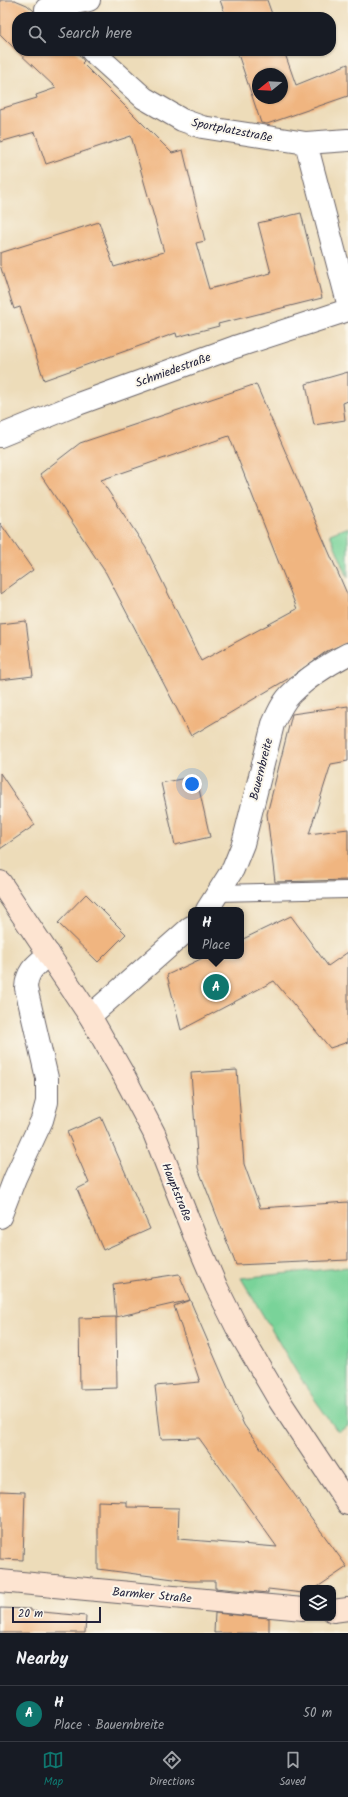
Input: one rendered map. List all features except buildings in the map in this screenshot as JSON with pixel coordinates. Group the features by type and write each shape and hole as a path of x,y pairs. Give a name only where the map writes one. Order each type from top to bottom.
{"main road":[{"name":"Hauptstraße","path":"0,882 90,1016 123,1074 154,1133 207,1265 238,1330 279,1400 348,1504"},
{"name":"Barmker Straße","path":"0,1581 300,1609"},
{"path":"336,1611 348,1609"}],"street":[{"path":"45,9 89,0"},
{"name":"Sportplatzstraße","path":"98,56 144,98 182,120 202,127 306,143 348,140"},
{"path":"306,143 348,303"},
{"name":"Schmiedestraße","path":"0,436 86,402 228,350 348,310"},
{"name":"Bauernbreite","path":"212,901 232,869 243,844 272,724 280,708 292,693 309,678 348,654"},
{"path":"90,1016 188,930"},
{"path":"0,1217 15,1178 42,1120 47,1102 47,1078 26,988 30,970 49,954"}],"lane":[{"path":"212,901 347,890"}],"green space":[{"path":"348,527 348,578 330,534"},
{"path":"348,1267 348,1426 338,1432 303,1383 241,1278"}],"place":[{"name":"H","path":"216,987"}]}
